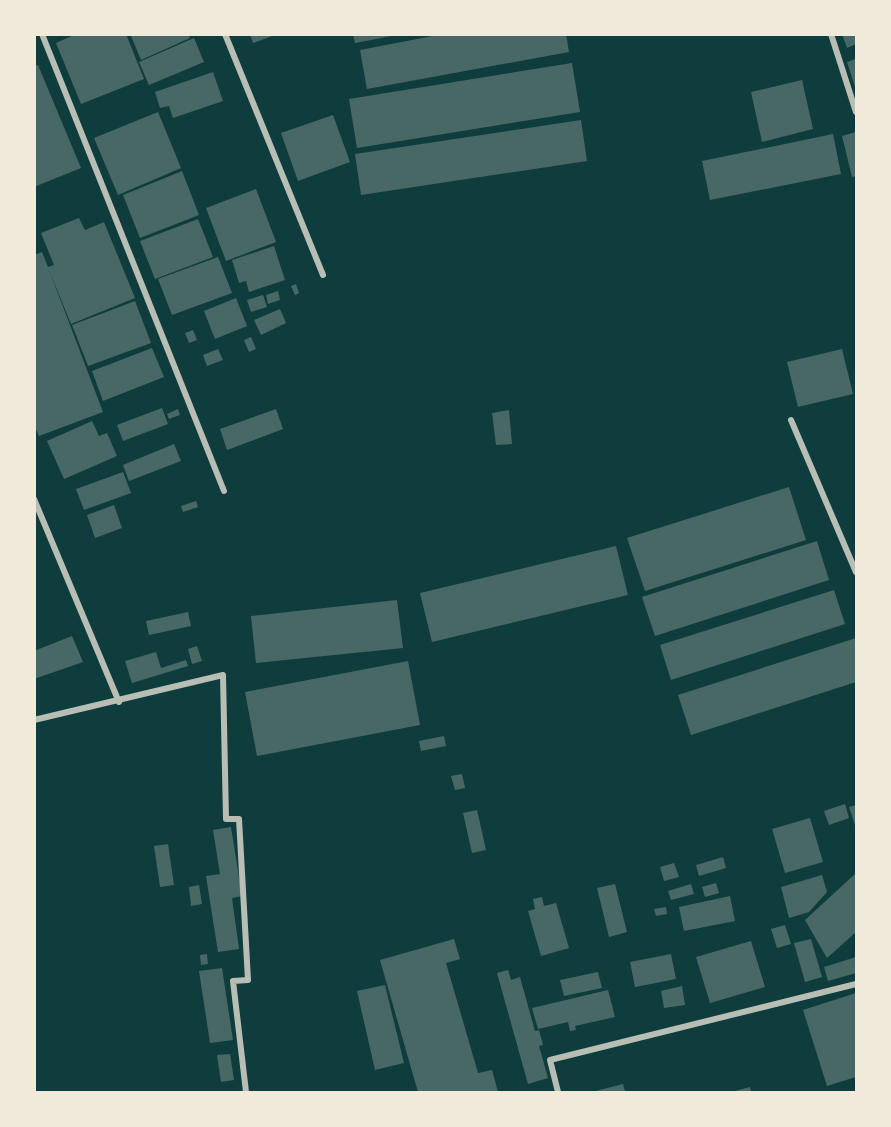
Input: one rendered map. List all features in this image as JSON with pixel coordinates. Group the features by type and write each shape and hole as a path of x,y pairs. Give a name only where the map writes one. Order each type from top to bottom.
{"street":[{"path":"42,34 224,491"},
{"path":"225,34 323,275"},
{"path":"831,34 856,112"},
{"path":"791,420 856,572"},
{"path":"34,499 119,702"},
{"path":"34,720 119,702 223,675 226,819 239,819 248,980 233,981 246,1092"},
{"path":"558,1092 550,1060 856,984"}],"building":[{"path":"76,34 126,34 144,79 81,104 56,43"},
{"path":"134,34 188,34 190,38 141,60 131,36"},
{"path":"250,34 275,34 275,35 253,43"},
{"path":"353,34 392,34 392,36 355,43"},
{"path":"443,34 566,34 569,52 367,89 360,50"},
{"path":"842,34 856,34 856,44 847,48"},
{"path":"194,38 204,62 149,85 139,62"},
{"path":"856,59 856,90 847,62"},
{"path":"572,63 580,112 357,148 349,99"},
{"path":"38,65 81,168 34,187 34,66"},
{"path":"213,72 223,101 173,118 169,106 160,108 155,92"},
{"path":"802,80 813,129 762,142 751,92"},
{"path":"158,112 181,168 118,195 94,138"},
{"path":"333,115 350,162 298,181 281,133"},
{"path":"581,120 587,161 361,195 355,154"},
{"path":"856,132 856,176 852,177 842,136"},
{"path":"833,134 841,174 710,200 702,161"},
{"path":"182,171 199,215 140,238 123,195"},
{"path":"256,189 276,242 226,261 206,208"},
{"path":"79,218 85,230 104,222 135,298 71,324 49,270 103,412 39,436 34,425 34,255 42,252 48,267 54,265 41,233"},
{"path":"198,219 213,257 155,279 140,241"},
{"path":"274,246 285,280 249,292 246,281 239,283 232,260"},
{"path":"218,257 232,293 172,315 158,279"},
{"path":"296,284 299,293 295,295 291,286"},
{"path":"278,291 280,300 268,304 266,295"},
{"path":"263,295 267,307 251,312 247,300"},
{"path":"236,298 247,326 215,339 204,311"},
{"path":"135,301 151,343 88,366 72,325"},
{"path":"280,309 286,323 261,335 254,320"},
{"path":"193,330 197,340 189,343 185,333"},
{"path":"251,337 256,349 249,352 244,340"},
{"path":"152,348 164,377 103,401 92,371"},
{"path":"218,349 223,360 207,366 203,355"},
{"path":"842,349 853,394 798,407 787,362"},
{"path":"162,408 168,424 123,441 117,425"},
{"path":"178,409 180,415 169,419 167,414"},
{"path":"276,409 283,429 227,450 220,429"},
{"path":"509,410 512,444 496,445 492,413"},
{"path":"92,421 99,436 107,433 117,456 64,479 47,441"},
{"path":"174,444 181,461 129,481 123,465"},
{"path":"123,472 131,493 84,510 76,489"},
{"path":"789,487 806,540 645,591 627,538"},
{"path":"196,501 198,507 183,512 181,506"},
{"path":"114,505 122,528 95,538 87,515"},
{"path":"817,541 829,580 655,636 642,597"},
{"path":"616,546 628,595 432,642 420,593"},
{"path":"834,590 845,624 671,680 660,645"},
{"path":"397,600 403,648 256,663 251,616"},
{"path":"188,612 191,626 149,635 146,621"},
{"path":"72,636 83,662 34,679 34,651"},
{"path":"856,638 856,682 691,735 678,695"},
{"path":"197,646 202,661 192,664 188,649"},
{"path":"156,652 161,668 186,660 188,666 132,683 125,661"},
{"path":"408,661 420,725 257,756 245,692"},
{"path":"444,736 446,746 421,751 419,741"},
{"path":"462,774 465,788 455,790 451,776"},
{"path":"845,804 849,818 829,825 824,811"},
{"path":"856,805 856,828 849,807"},
{"path":"477,810 486,850 472,853 463,813"},
{"path":"810,818 823,862 785,873 772,829"},
{"path":"231,827 242,896 232,898 239,949 218,952 206,876 220,874 213,830"},
{"path":"168,844 174,885 160,887 154,846"},
{"path":"723,857 726,868 699,876 696,865"},
{"path":"674,863 679,877 664,881 660,867"},
{"path":"856,873 856,932 827,958 805,920"},
{"path":"822,875 827,892 809,912 789,918 781,887"},
{"path":"716,883 719,893 705,897 702,887"},
{"path":"615,884 627,932 609,937 597,888"},
{"path":"691,884 694,894 671,900 668,891"},
{"path":"199,885 202,904 191,906 189,887"},
{"path":"730,896 735,921 684,931 679,907"},
{"path":"542,897 544,906 556,903 569,948 541,956 528,911 535,909 533,899"},
{"path":"666,907 667,914 656,916 654,909"},
{"path":"785,925 791,944 777,948 771,929"},
{"path":"454,939 460,959 446,963 478,1073 492,1070 498,1092 418,1092 380,960"},
{"path":"811,939 822,977 805,982 794,943"},
{"path":"751,941 765,987 710,1003 696,957"},
{"path":"207,954 208,964 201,965 200,955"},
{"path":"671,954 676,979 635,987 630,962"},
{"path":"856,957 856,973 828,981 824,967"},
{"path":"222,968 233,1040 210,1043 199,971"},
{"path":"508,970 511,980 520,977 535,1031 539,1030 543,1045 539,1046 548,1078 528,1084 497,973"},
{"path":"598,972 602,988 564,996 560,980"},
{"path":"385,985 404,1063 375,1070 357,991"},
{"path":"682,986 685,1005 664,1008 661,991"},
{"path":"608,990 615,1017 575,1026 576,1030 570,1031 568,1022 538,1029 532,1008"},
{"path":"856,993 856,1077 827,1086 803,1010"},
{"path":"230,1054 234,1080 221,1082 217,1055"},
{"path":"623,1084 625,1092 592,1092"},
{"path":"750,1087 751,1092 731,1092"}]}
